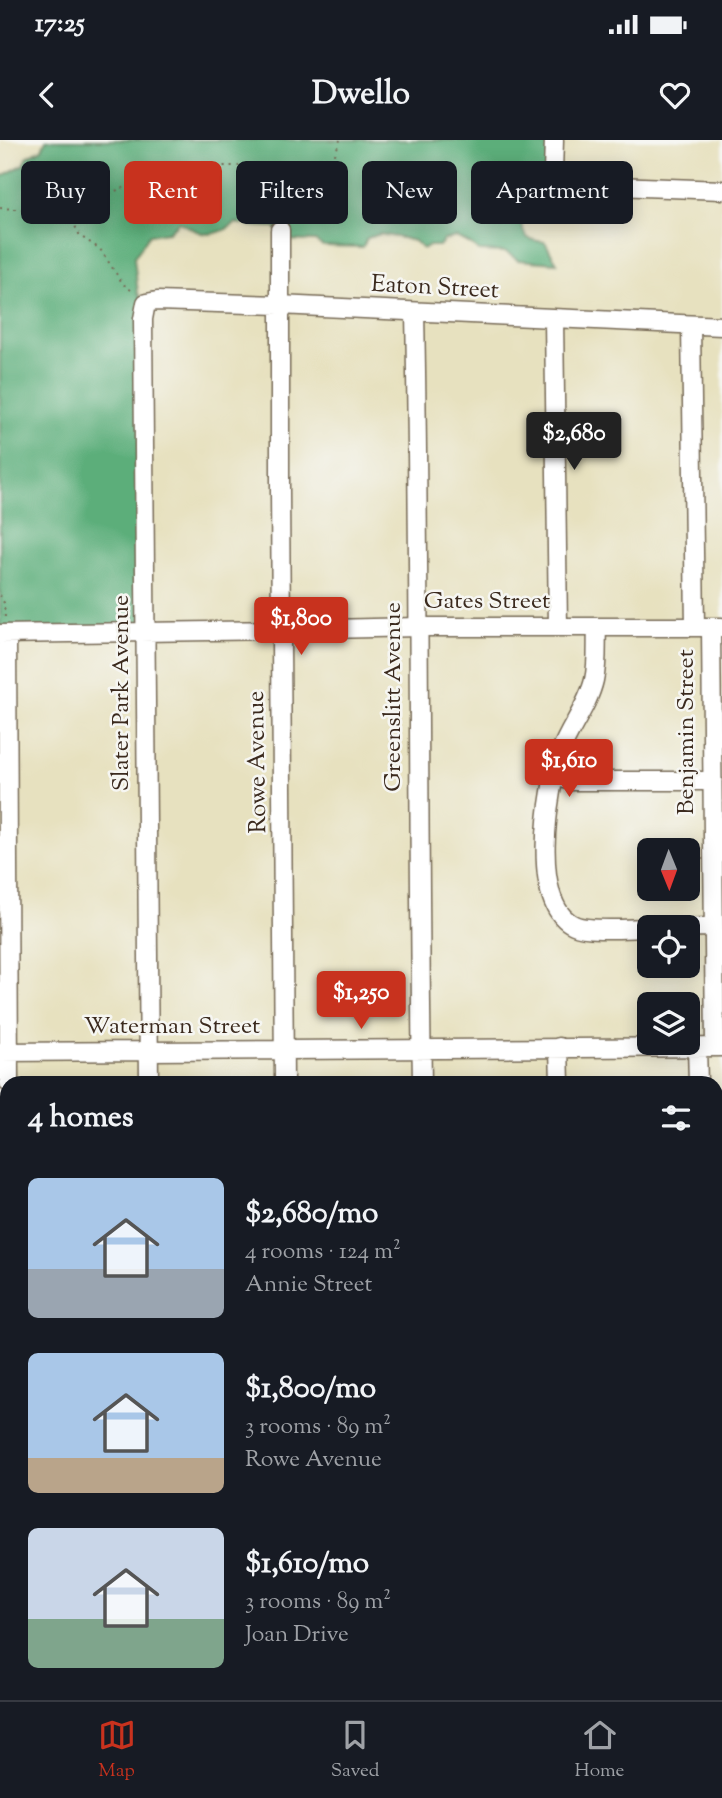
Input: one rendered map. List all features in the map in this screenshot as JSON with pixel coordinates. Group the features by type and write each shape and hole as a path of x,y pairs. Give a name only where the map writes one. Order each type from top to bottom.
{"street":[{"path":"554,140 553,173 555,181 563,184 722,190"},
{"name":"Rowe Avenue","path":"280,230 284,1076"},
{"name":"Eaton Street","path":"146,303 156,301 279,305 722,326"},
{"name":"Slater Park Avenue","path":"146,303 143,319 149,1076"},
{"name":"Greenslitt Avenue","path":"415,312 422,1076"},
{"path":"554,318 558,627"},
{"name":"Benjamin Street","path":"691,325 709,627 712,780 718,864 713,927 711,1047 701,1076"},
{"path":"597,626 594,681 561,751 550,795 546,838 548,882 553,901 564,918 576,926 637,928"},
{"name":"Gates Street","path":"4,634 419,627 709,627"},
{"path":"4,634 4,1052 8,1076"},
{"path":"554,776 573,780 712,780"},
{"path":"700,927 713,927"},
{"path":"559,1047 560,1076"},
{"name":"Waterman Street","path":"4,1052 711,1047"}],"path":[{"path":"110,193 187,166 247,166 325,183 340,140"},
{"path":"0,208 21,209"},
{"path":"74,224 80,236 100,249 123,284 146,303"},
{"path":"0,595 4,603 4,634"}],"green space":[{"path":"46,140 553,140 553,161 471,161 471,224 522,224 525,235 545,242 557,263 518,260 506,252 479,251 456,237 444,240 439,246 423,249 414,241 380,234 367,238 363,247 323,246 315,241 279,240 276,227 241,224 348,224 348,161 236,161 236,223 213,234 201,233 183,224 222,224 222,161 124,161 124,224 177,224 168,232 149,235 134,258 138,293 143,300 142,628 0,630 0,177 21,166 21,224 110,224 110,161 25,161 27,157 42,149"}]}
